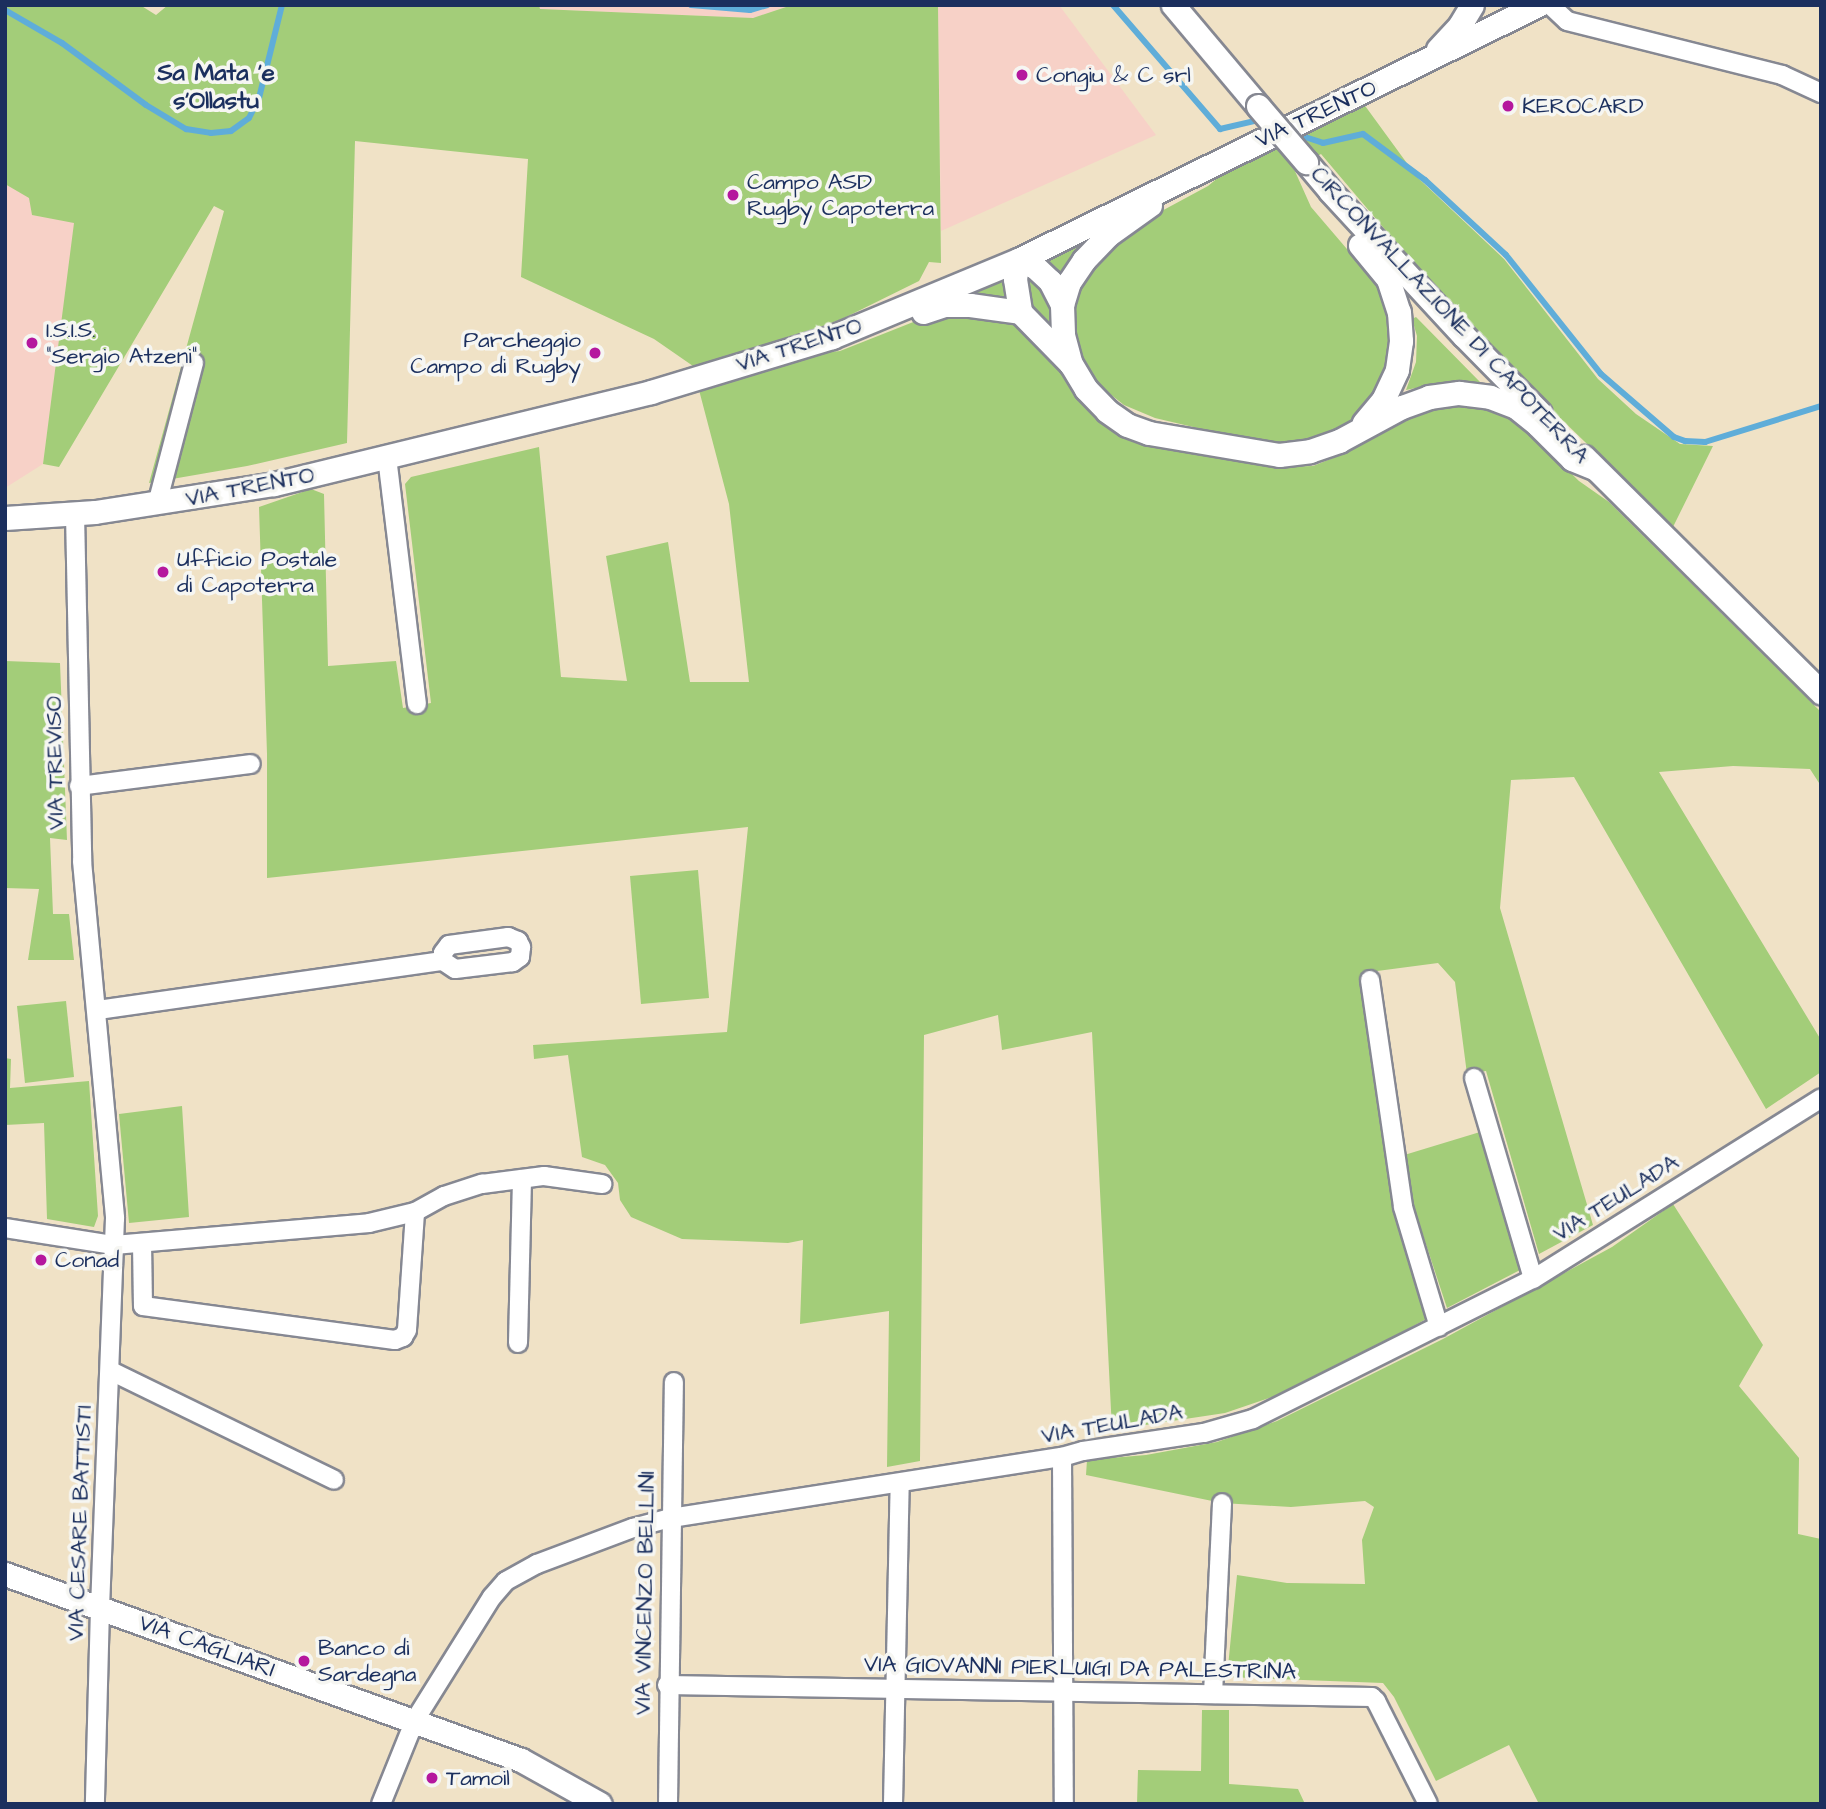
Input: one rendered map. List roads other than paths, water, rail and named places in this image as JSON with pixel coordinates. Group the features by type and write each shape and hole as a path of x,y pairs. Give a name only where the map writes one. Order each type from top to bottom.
{"street":[{"path":"1173,5 1203,40"},
{"path":"1192,5 1202,21 1203,40"},
{"path":"1429,59 1460,25 1472,5"},
{"name":"VIA TRENTO","path":"5,518 75,514 157,504 274,484 651,392 865,324 1018,260 1176,180 1538,5"},
{"path":"1550,5 1567,21 1782,75 1821,93"},
{"name":"CIRCONVALLAZIONE DI CAPOTERRA","path":"1203,40 1329,191 1464,336 1821,692"},
{"path":"1176,180 1147,209 1108,235 1084,260 1069,282 1062,304 1063,335 1072,365 1086,389 1107,411 1127,425 1149,433 1279,455 1310,451 1339,441 1361,427 1429,397 1459,393 1490,397 1516,407 1572,459 1602,475"},
{"path":"1329,191 1339,220 1388,279 1399,313 1401,341 1397,370 1383,400 1361,427"},
{"path":"1062,304 1050,281 1035,267 1018,260 1015,279 1020,312 1072,365"},
{"path":"865,324 886,327 945,305 1020,312"},
{"path":"157,504 194,363"},
{"path":"387,457 417,704"},
{"name":"VIA TREVISO","path":"75,514 83,874 98,1010 115,1218 114,1245"},
{"path":"79,786 251,764"},
{"path":"98,1010 443,961"},
{"path":"1370,980 1403,1208 1439,1327"},
{"path":"1474,1078 1532,1279"},
{"name":"VIA TEULADA","path":"381,1804 415,1720 492,1597 506,1581 537,1564 633,1528 671,1518 1204,1433 1254,1419 1532,1279 1821,1098"},
{"path":"5,1228 114,1245 369,1223 415,1212 444,1196 482,1184 544,1176 602,1184"},
{"path":"518,1343 522,1179"},
{"path":"142,1242 143,1306 395,1340 402,1337 407,1330 415,1212"},
{"name":"VIA CESARE BATTISTI","path":"95,1804 114,1245"},
{"path":"111,1371 334,1480"},
{"name":"VIA VINCENZO BELLINI","path":"667,1804 674,1382"},
{"path":"1062,1457 1066,1692 1064,1804"},
{"path":"893,1804 900,1483"},
{"path":"1213,1694 1222,1503"},
{"name":"VIA CAGLIARI","path":"5,1574 521,1760 600,1804"},
{"name":"VIA GIOVANNI PIERLUIGI DA PALESTRINA","path":"667,1685 1371,1697 1376,1701 1428,1804"}],"waterway":[{"path":"5,10 62,43 146,105 186,129 211,133 231,131 249,118 259,98 282,5"},
{"path":"691,5 750,10 767,5"},
{"path":"1113,5 1220,129 1256,121"},
{"path":"1305,137 1323,143 1363,134 1425,180 1506,255 1601,374 1674,437 1685,441 1705,442 1821,406"}],"place":[{"name":"Congiu & C srl","path":"1022,75"},
{"name":"KEROCARD","path":"1508,106"},
{"name":"Campo ASD Rugby Capoterra","path":"733,195"},
{"name":"I.S.I.S. \"Sergio Atzeni\"","path":"32,343"},
{"name":"Parcheggio Campo di Rugby","path":"595,353"},
{"name":"Ufficio Postale di Capoterra","path":"163,572"},
{"name":"Conad","path":"41,1260"},
{"name":"Banco di Sardegna","path":"304,1661"},
{"name":"Tamoil","path":"432,1778"}],"district":[{"name":"Sa Mata 'e s'Ollastu","path":"216,88"}]}
